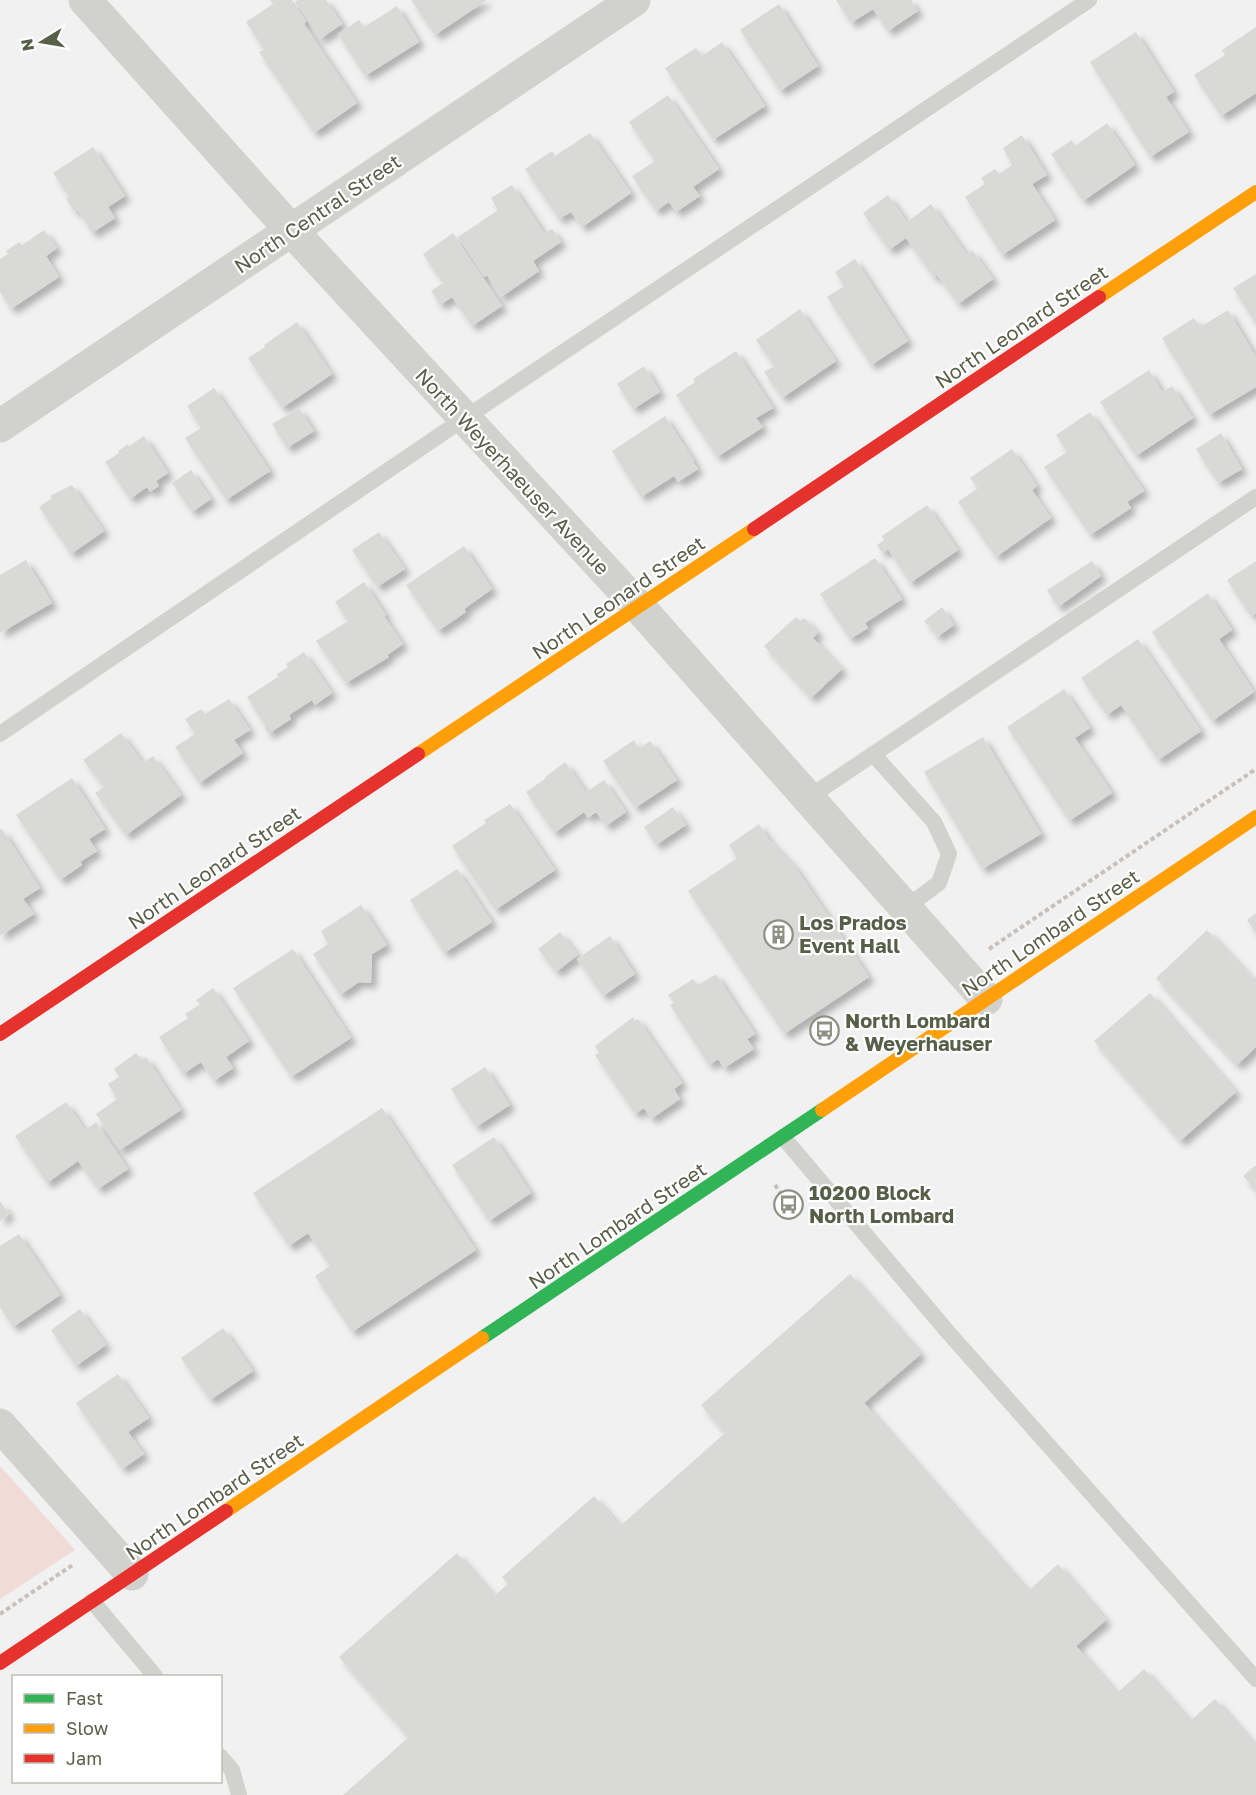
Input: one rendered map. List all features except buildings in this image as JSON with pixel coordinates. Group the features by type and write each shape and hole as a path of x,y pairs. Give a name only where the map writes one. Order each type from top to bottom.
{"main road":[{"name":"North Leonard Street","path":"0,1034 1256,192"},
{"name":"North Lombard Street","path":"0,1664 1256,817"}],"street":[{"name":"North Weyerhaeuser Avenue","path":"85,0 291,230 639,607 986,999"},
{"name":"North Central Street","path":"0,426 634,0"},
{"path":"0,1425 132,1574"}],"lane":[{"path":"0,734 465,418 1089,0"},
{"path":"808,798 1256,497"},
{"path":"873,754 934,822 949,854 939,883 905,908"},
{"path":"783,1137 947,1331 1256,1679"},
{"path":"92,1601 153,1675"},
{"path":"222,1758 232,1770 239,1795"}],"shaded area":[{"path":"0,1466 75,1550 0,1599"}],"traffic: fast":[{"path":"482,1338 822,1110"}],"traffic: slow":[{"path":"1099,297 1256,192"},
{"path":"418,754 754,529"},
{"path":"822,1110 1256,817"},
{"path":"226,1511 482,1338"}],"traffic: jam":[{"path":"754,529 1099,297"},
{"path":"0,1034 418,754"},
{"path":"0,1663 226,1511"}],"place":[{"name":"Los Prados Event Hall","path":"778,934"},
{"name":"North Lombard & Weyerhauser","path":"824,1031"},
{"name":"10200 Block North Lombard","path":"788,1204"}]}
